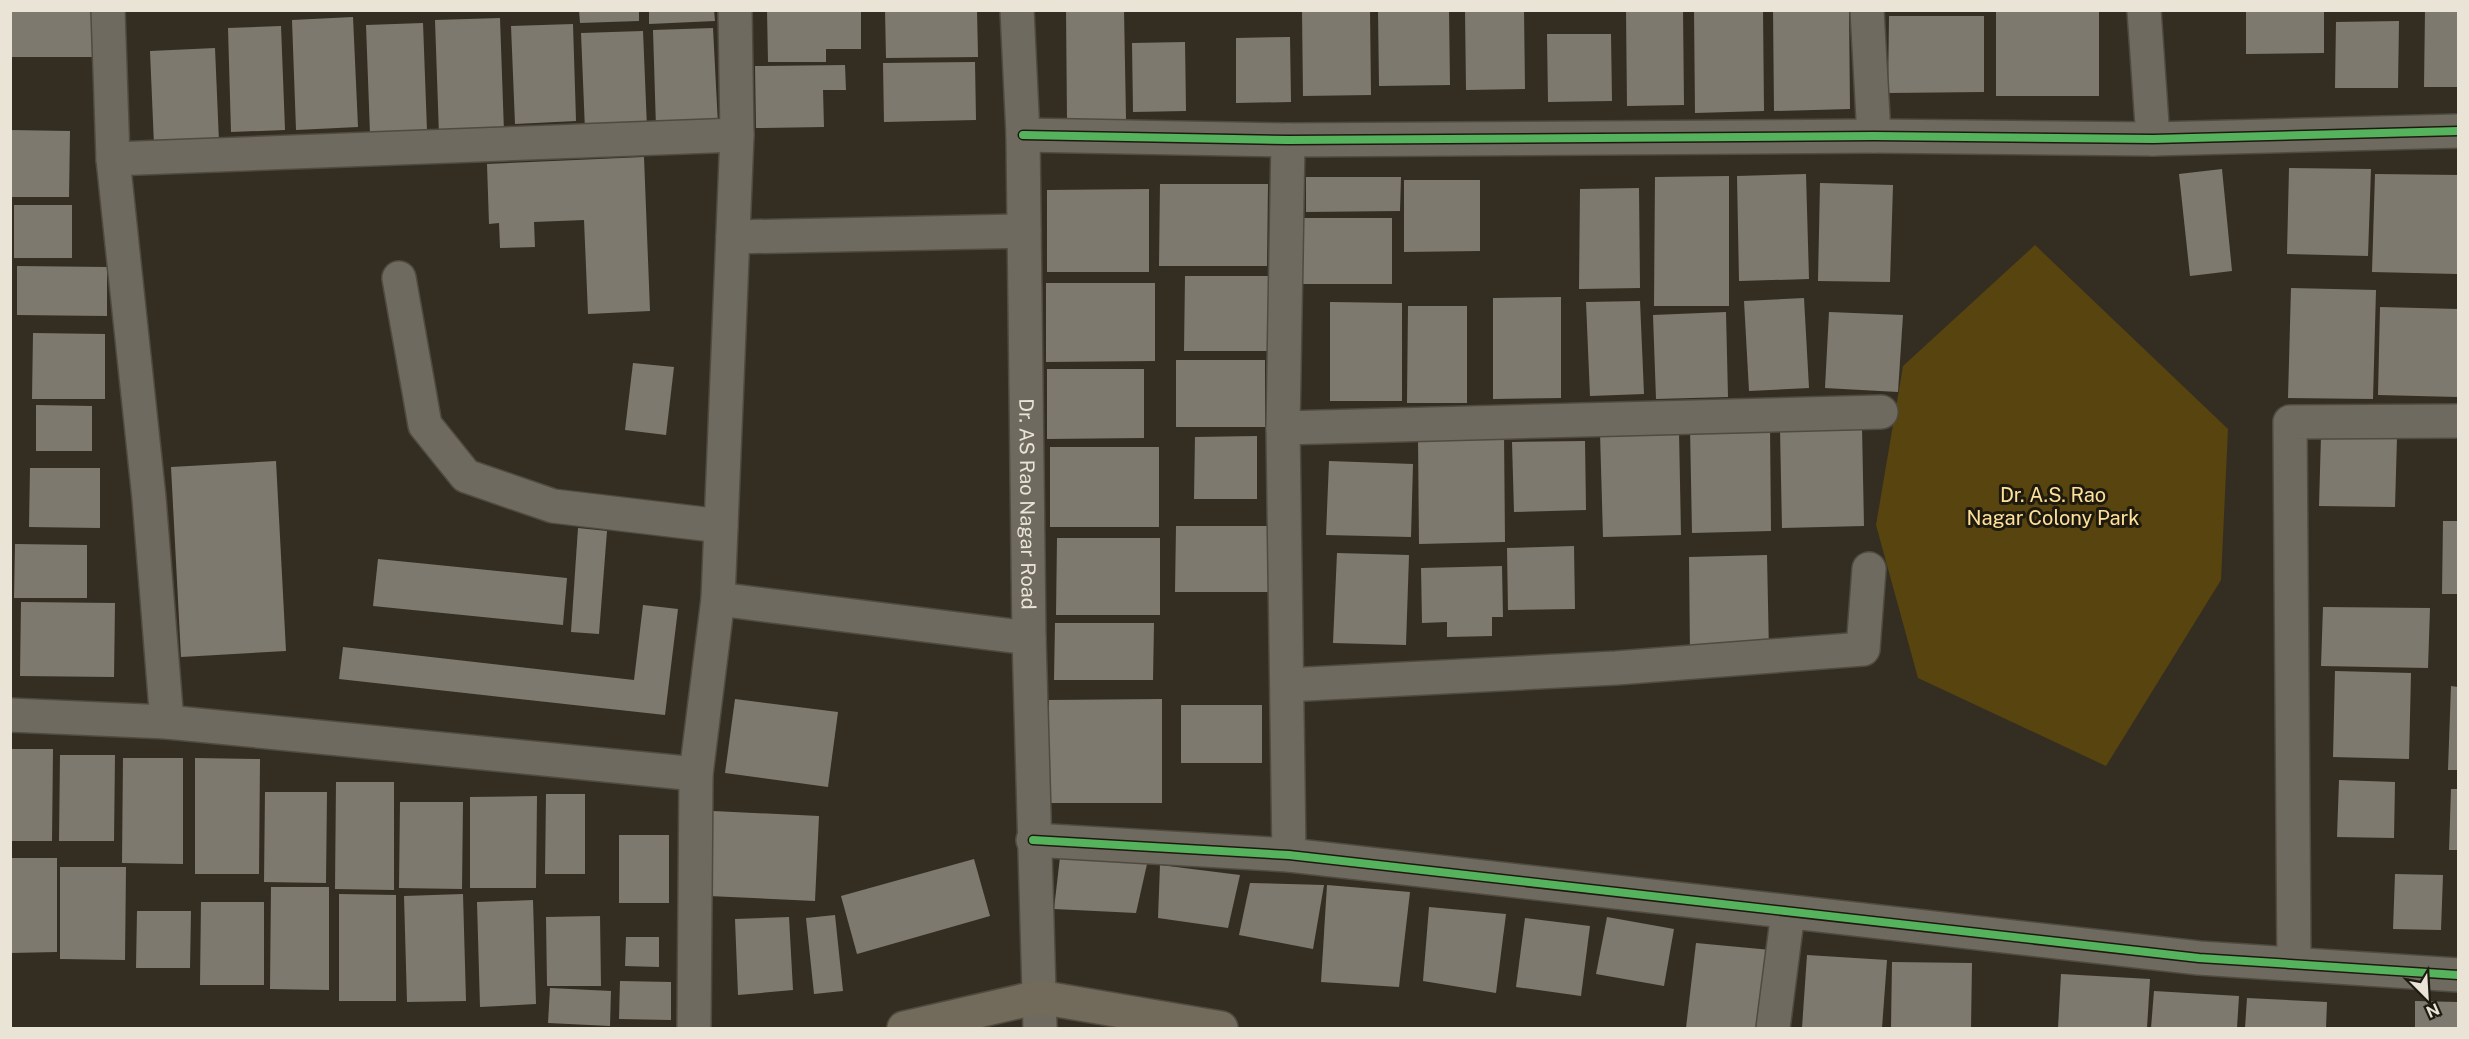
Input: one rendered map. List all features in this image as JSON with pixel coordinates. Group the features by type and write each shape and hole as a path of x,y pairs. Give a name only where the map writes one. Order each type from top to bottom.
{"main road":[{"path":"904,1029 1039,997 1221,1029"}],"street":[{"path":"108,10 113,159 149,498 167,722"},
{"path":"694,1029 696,774 718,598 737,135 735,10"},
{"name":"Dr. AS Rao Nagar Road","path":"1017,10 1023,135 1029,638 1040,1029"},
{"path":"1867,10 1874,136"},
{"path":"2144,10 2153,139"},
{"path":"1023,135 1288,140 1874,136 2153,139 2458,131"},
{"path":"113,159 737,135"},
{"path":"1288,140 1283,428 1289,855"},
{"path":"733,237 1024,231"},
{"path":"399,278 425,425 466,476 553,506 721,526"},
{"path":"1283,428 1881,412"},
{"path":"2294,964 2290,422 2458,421"},
{"path":"1287,685 1616,668 1863,649 1869,569"},
{"path":"718,598 1029,638"},
{"path":"10,715 167,722 696,774"},
{"path":"1033,840 1289,855 2199,958 2458,975"},
{"path":"1773,1029 1788,912"}],"green space":[{"name":"Dr. A.S. Rao Nagar Colony Park","path":"2035,245 2228,429 2221,580 2106,766 1918,678 1876,525 1903,366"}],"building":[{"path":"10,10 94,10 93,57 10,57"},
{"path":"579,10 639,10 639,21 580,23"},
{"path":"649,10 714,10 715,21 649,24"},
{"path":"767,10 861,10 861,49 826,49 826,62 768,62"},
{"path":"885,10 977,10 978,57 886,58"},
{"path":"1066,10 1124,10 1126,119 1067,120"},
{"path":"1302,10 1370,10 1371,95 1303,96"},
{"path":"1378,10 1449,10 1450,85 1379,86"},
{"path":"1465,10 1524,10 1525,89 1466,90"},
{"path":"1626,10 1683,10 1684,105 1627,106"},
{"path":"1694,10 1763,10 1764,111 1695,113"},
{"path":"1773,10 1849,10 1850,109 1774,111"},
{"path":"1996,10 2099,10 2099,96 1996,96"},
{"path":"2246,10 2324,10 2324,53 2246,54"},
{"path":"2425,10 2458,10 2458,87 2424,87"},
{"path":"1889,16 1984,16 1984,92 1888,93"},
{"path":"353,17 358,127 296,130 292,20"},
{"path":"500,18 504,132 439,135 435,20"},
{"path":"2399,21 2398,88 2335,88 2336,22"},
{"path":"423,23 427,131 370,134 366,25"},
{"path":"573,24 576,121 515,124 511,26"},
{"path":"281,26 285,130 231,132 228,28"},
{"path":"713,28 718,125 656,128 653,30"},
{"path":"643,31 647,128 585,130 581,33"},
{"path":"1547,34 1611,34 1612,101 1548,102"},
{"path":"1290,37 1291,102 1236,103 1236,38"},
{"path":"1185,42 1186,111 1133,112 1132,43"},
{"path":"215,48 219,142 154,145 150,51"},
{"path":"975,62 976,120 884,122 883,63"},
{"path":"845,65 846,90 823,90 824,127 756,128 755,66"},
{"path":"10,130 70,131 69,197 10,197"},
{"path":"644,157 650,311 588,314 584,220 534,222 535,247 500,248 499,223 489,224 487,164"},
{"path":"2289,168 2371,169 2368,256 2287,254"},
{"path":"2222,169 2232,271 2190,276 2179,174"},
{"path":"1806,174 1809,279 1739,281 1737,176"},
{"path":"2375,174 2458,175 2457,274 2372,272"},
{"path":"1729,176 1729,306 1654,306 1655,177"},
{"path":"1306,177 1401,177 1400,211 1306,212"},
{"path":"1404,180 1480,180 1480,251 1404,252"},
{"path":"1820,183 1893,185 1890,282 1818,281"},
{"path":"1160,184 1268,184 1267,266 1159,266"},
{"path":"1639,188 1640,288 1579,289 1580,189"},
{"path":"1149,189 1149,272 1047,272 1047,190"},
{"path":"14,205 72,205 72,258 14,258"},
{"path":"1302,218 1392,218 1392,284 1302,284"},
{"path":"17,266 107,267 107,316 17,315"},
{"path":"1185,276 1268,276 1268,351 1184,351"},
{"path":"1046,283 1155,283 1155,361 1046,362"},
{"path":"2291,288 2376,290 2373,399 2288,398"},
{"path":"1561,297 1561,398 1493,399 1493,298"},
{"path":"1804,298 1809,388 1749,391 1744,301"},
{"path":"1640,301 1644,394 1590,396 1586,302"},
{"path":"1330,302 1402,303 1402,401 1330,401"},
{"path":"1408,306 1467,306 1467,403 1407,403"},
{"path":"2380,307 2458,309 2458,397 2378,395"},
{"path":"1726,312 1728,397 1656,399 1653,315"},
{"path":"1829,312 1903,315 1898,392 1825,388"},
{"path":"33,333 105,334 105,399 32,399"},
{"path":"1176,360 1265,360 1265,427 1176,427"},
{"path":"633,363 674,367 666,435 625,430"},
{"path":"1047,369 1144,369 1144,438 1047,439"},
{"path":"36,405 92,406 92,451 36,451"},
{"path":"1770,426 1771,531 1692,533 1690,427"},
{"path":"1862,427 1864,526 1782,528 1780,429"},
{"path":"1679,431 1681,535 1603,537 1600,433"},
{"path":"1504,434 1505,542 1419,544 1418,436"},
{"path":"1257,436 1257,499 1194,499 1195,437"},
{"path":"2321,436 2397,437 2395,507 2319,506"},
{"path":"1585,441 1586,510 1514,512 1512,442"},
{"path":"1050,447 1159,447 1159,527 1050,527"},
{"path":"276,461 286,651 181,657 171,467"},
{"path":"1329,461 1413,464 1411,537 1326,535"},
{"path":"30,468 100,468 100,528 29,527"},
{"path":"2443,521 2458,521 2458,594 2442,594"},
{"path":"1176,526 1273,526 1273,592 1175,592"},
{"path":"578,528 607,531 599,634 571,632"},
{"path":"1057,538 1160,538 1160,615 1056,615"},
{"path":"15,544 87,545 87,598 14,598"},
{"path":"1574,546 1575,609 1508,610 1507,548"},
{"path":"1337,553 1409,555 1406,645 1333,643"},
{"path":"1767,555 1769,653 1690,655 1689,557"},
{"path":"378,559 567,578 563,625 373,606"},
{"path":"1502,566 1503,617 1492,617 1492,636 1447,637 1447,622 1422,623 1421,568"},
{"path":"21,602 115,603 114,677 20,676"},
{"path":"643,605 678,609 665,715 339,679 343,647 634,680"},
{"path":"2323,607 2430,608 2428,668 2321,666"},
{"path":"1055,623 1154,623 1153,680 1054,680"},
{"path":"2335,671 2411,673 2409,759 2333,757"},
{"path":"2451,686 2458,687 2458,770 2448,770"},
{"path":"735,699 838,712 828,787 725,773"},
{"path":"1162,699 1162,803 1049,803 1049,700"},
{"path":"1181,705 1262,705 1262,763 1181,763"},
{"path":"10,749 53,749 52,841 10,841"},
{"path":"60,755 115,755 114,841 59,841"},
{"path":"123,758 183,758 183,864 122,863"},
{"path":"195,758 260,759 259,874 195,874"},
{"path":"2339,780 2395,782 2394,838 2337,837"},
{"path":"336,782 394,782 394,890 335,889"},
{"path":"2451,789 2458,789 2458,850 2449,850"},
{"path":"265,792 327,792 326,883 264,882"},
{"path":"546,794 585,794 585,874 545,874"},
{"path":"537,796 536,888 470,888 470,797"},
{"path":"400,802 463,802 462,889 399,888"},
{"path":"713,811 819,816 815,901 709,896"},
{"path":"619,835 669,835 669,903 619,903"},
{"path":"1060,857 1147,864 1136,913 1054,909"},
{"path":"10,858 57,858 57,952 10,953"},
{"path":"974,859 990,916 857,954 841,896"},
{"path":"1160,865 1240,875 1228,928 1158,918"},
{"path":"60,867 126,867 125,960 60,959"},
{"path":"2395,874 2443,875 2441,930 2393,929"},
{"path":"1250,883 1324,885 1313,949 1239,935"},
{"path":"1327,885 1410,892 1399,987 1321,982"},
{"path":"271,887 329,887 329,990 270,989"},
{"path":"339,894 396,895 396,1001 339,1001"},
{"path":"463,894 466,1001 407,1002 404,896"},
{"path":"533,900 536,1004 480,1007 477,902"},
{"path":"201,902 264,902 264,985 200,985"},
{"path":"1429,907 1506,914 1496,993 1423,981"},
{"path":"137,911 191,911 190,968 136,968"},
{"path":"835,915 843,991 814,994 806,918"},
{"path":"600,916 601,986 547,986 546,917"},
{"path":"789,917 793,990 738,995 735,919"},
{"path":"1607,917 1674,929 1664,986 1596,974"},
{"path":"1525,918 1590,926 1581,996 1516,987"},
{"path":"626,937 659,937 659,967 625,966"},
{"path":"1696,943 1771,950 1762,1028 1686,1028"},
{"path":"1807,955 1887,960 1882,1028 1802,1028"},
{"path":"1892,962 1972,963 1971,1028 1891,1028"},
{"path":"2061,974 2150,979 2147,1028 2058,1028"},
{"path":"620,981 671,982 671,1020 619,1019"},
{"path":"550,988 611,991 610,1026 548,1023"},
{"path":"2154,991 2239,996 2237,1028 2151,1028"},
{"path":"2247,998 2327,1002 2326,1028 2245,1028"},
{"path":"2415,1001 2458,1002 2458,1028 2415,1028"}],"cycle path":[{"path":"1023,135 1288,140 1874,136 2153,139 2458,131"},
{"path":"1033,840 1289,855 2199,958 2458,975"}]}
